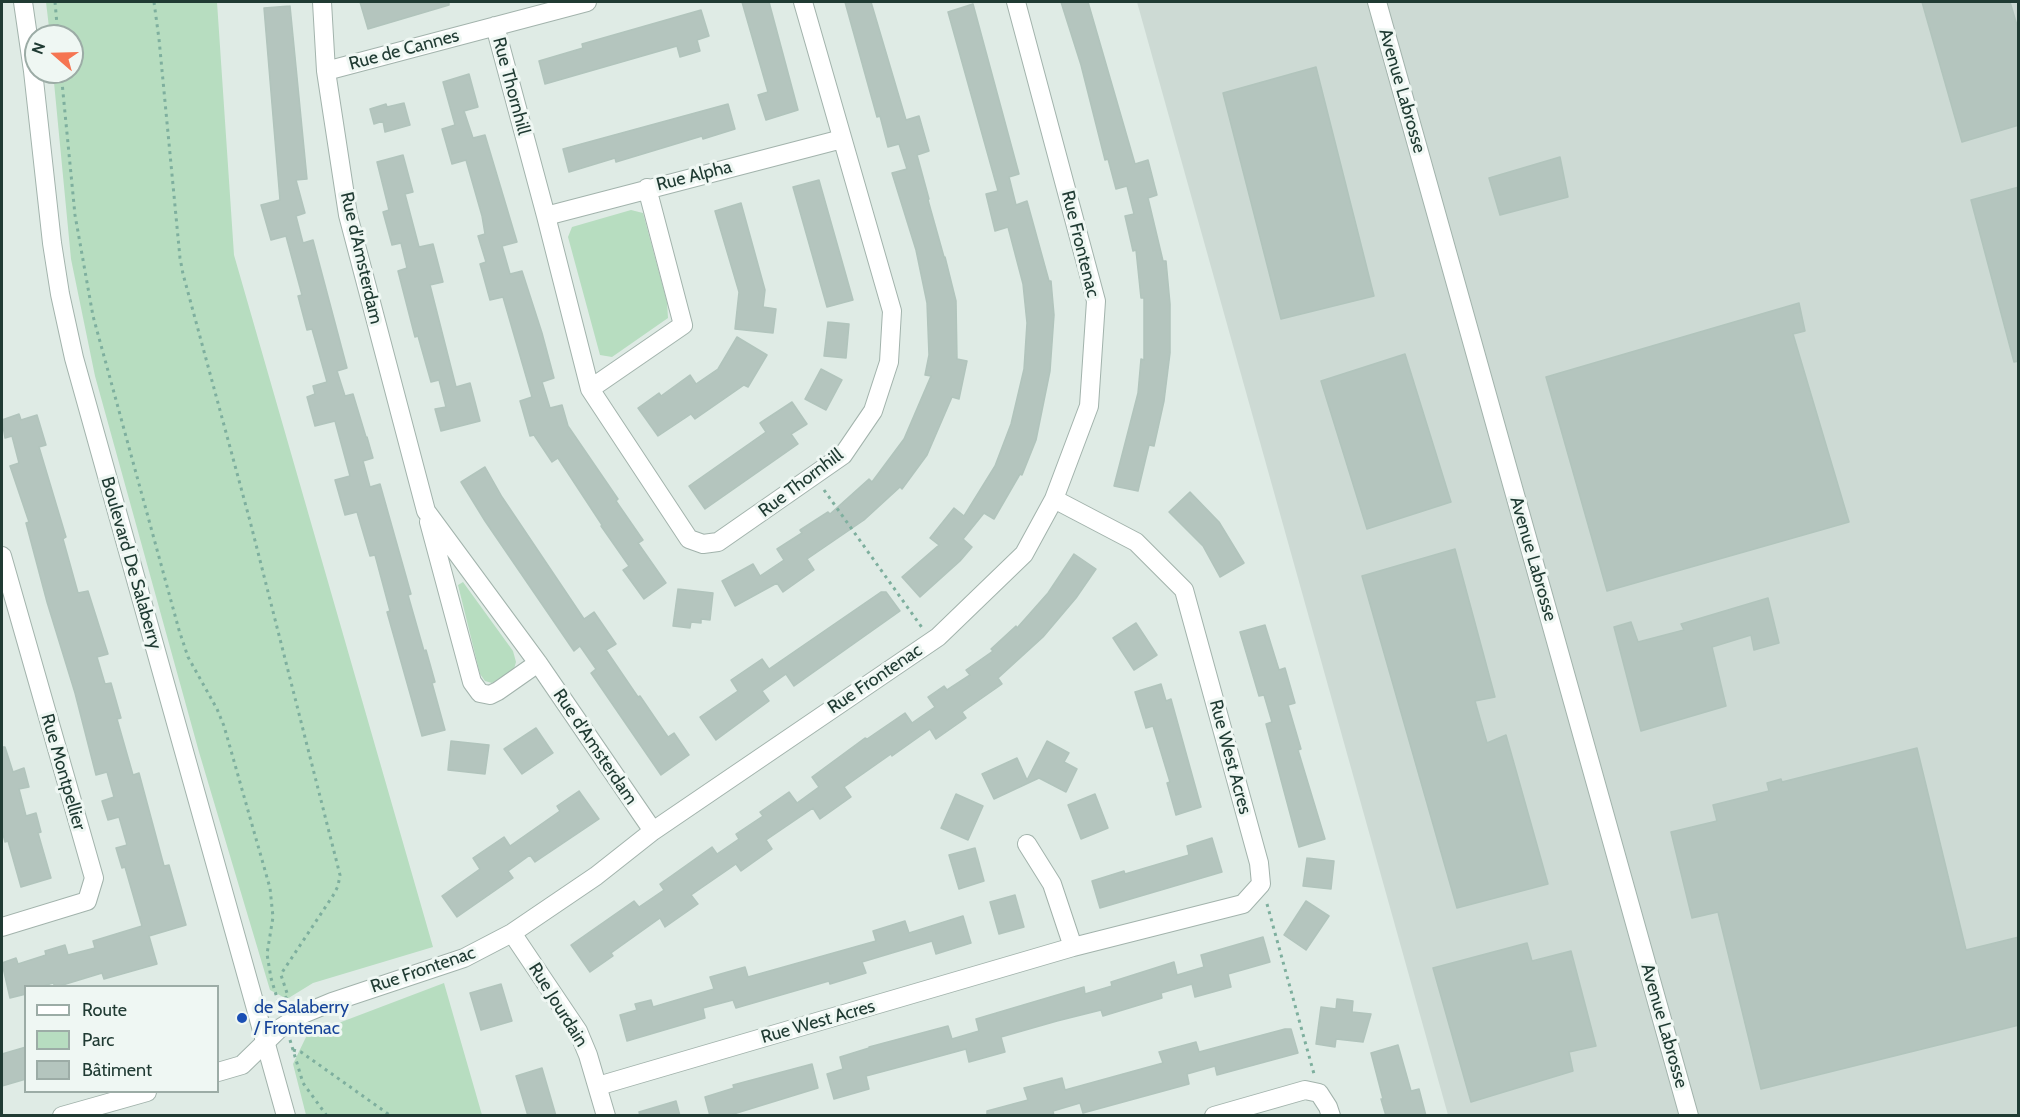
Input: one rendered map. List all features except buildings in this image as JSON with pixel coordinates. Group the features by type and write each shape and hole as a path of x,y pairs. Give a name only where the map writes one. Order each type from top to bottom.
{"street":[{"name":"Boulevard De Salaberry","path":"23,2 33,71 50,234 69,338 286,1116"},
{"name":"Rue d'Amsterdam","path":"322,2 326,71 348,214 472,682 480,693 490,694 498,691 538,663"},
{"name":"Rue de Cannes","path":"326,71 587,2"},
{"name":"Rue Thornhill","path":"495,26 590,389 689,539 703,544 718,542 843,455 873,411 889,362 892,311 803,2"},
{"name":"Rue Frontenac","path":"219,1072 242,1065 285,1024 303,1014 332,1002 456,962 494,945 596,876 653,831 938,637 1024,554 1054,500 1089,406 1096,301 1016,2"},
{"name":"Avenue Labrosse","path":"1377,2 1689,1116"},
{"name":"Rue Alpha","path":"546,216 842,139"},
{"path":"590,389 683,325 647,188"},
{"name":"Rue West Acres","path":"598,1086 1073,947 1243,904 1261,884 1259,863 1184,590 1137,542 1054,500"},
{"name":"Rue d'Amsterdam","path":"426,511 538,663 653,831"},
{"name":"Rue Montpellier","path":"2,556 94,878 87,901 2,927"},
{"path":"1027,844 1052,884 1073,947"},
{"name":"Rue Jourdain","path":"512,933 575,1025 586,1048 606,1116"},
{"path":"1214,1116 1305,1090 1319,1093 1331,1116"},
{"path":"62,1116 143,1093"}],"path":[{"path":"55,2 57,24"},
{"name":"Boulevard De Salaberry","path":"62,84 75,215 95,324 178,630 188,657 224,726 270,888 273,917 267,954 278,1003 288,996 281,975 334,894 340,875 259,555 183,274 178,248 154,2"},
{"path":"814,476 931,641"},
{"path":"1261,884 1319,1093"},
{"path":"293,1052 303,1083 327,1116"},
{"path":"285,1057 293,1052 301,1052 391,1116"}],"shaded area":[{"path":"1137,2 2018,2 2018,1115 1448,1115"}],"green space":[{"path":"46,2 217,2 234,255 433,947 313,983 287,999 270,990 199,752 95,376 71,259 54,84 84,84 84,24 49,24"},
{"path":"631,210 643,213 667,302 668,318 612,357 600,355 568,237 572,227"},
{"path":"463,582 513,651 516,662 514,669 492,683 485,681 480,674 458,585"},
{"path":"444,983 482,1115 306,1115 293,1064 307,1035"}],"place":[{"name":"de Salaberry / Frontenac","path":"242,1018"}]}
